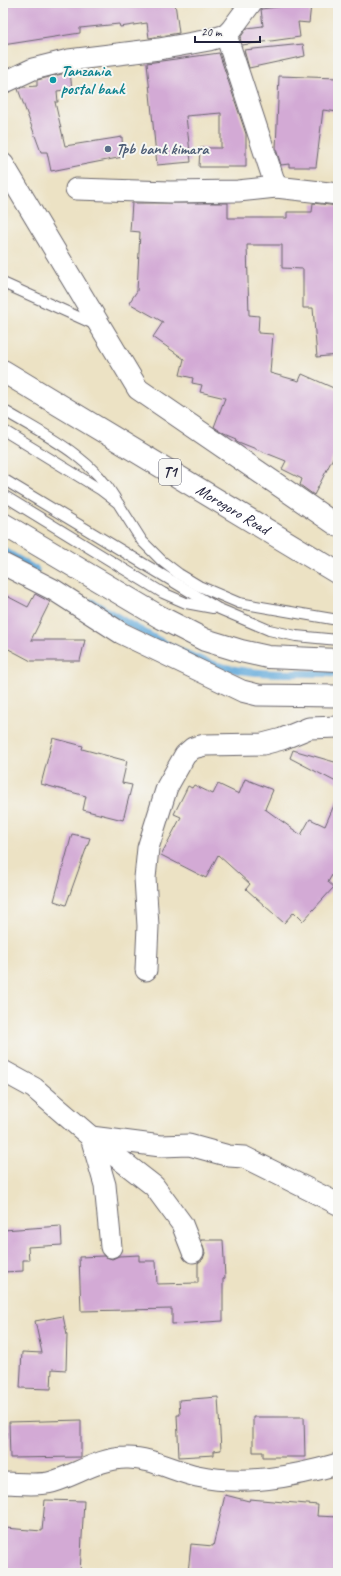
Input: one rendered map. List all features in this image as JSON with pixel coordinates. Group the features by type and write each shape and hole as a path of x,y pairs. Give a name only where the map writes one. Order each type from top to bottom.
{"highway":[{"name":"Morogoro Road","path":"3,371 338,573"},
{"path":"3,524 160,617 206,640 241,651 268,657 338,660"}],"street":[{"path":"3,83 33,69 70,60 185,45 226,34 231,30 251,3"},
{"path":"226,34 276,187"},
{"path":"3,164 138,390 338,526"},
{"path":"76,189 170,192 238,191 276,187 338,194"},
{"path":"3,564 54,590 121,633 242,692 258,695 338,696"},
{"path":"146,970 148,926 145,878 148,848 167,787 185,755 193,748 205,745 263,744 282,739 309,728 338,727"},
{"path":"3,1071 34,1088 91,1137 154,1186 182,1224 193,1252"},
{"path":"91,1137 161,1146 189,1145 229,1156 244,1157 338,1204"},
{"path":"91,1137 105,1185 111,1247"},
{"path":"3,1483 50,1483 106,1461 127,1458 152,1462 194,1475 229,1480 289,1476 338,1464"}],"lane":[{"path":"3,283 99,326"},
{"path":"3,410 67,449 93,468 108,486 142,541 162,561 178,574 221,597 262,608 338,620"},
{"path":"3,430 101,490 118,503"},
{"path":"3,478 217,608 269,630 296,636 338,640"},
{"path":"3,495 174,599 201,606 217,608 262,608"}],"building":[{"path":"3,3 175,3 179,33 149,38 147,23 120,27 119,24 80,28 80,33 3,45"},
{"path":"293,5 311,5 309,23 298,22 300,37 242,45 240,38 247,28 263,26 261,9"},
{"path":"303,44 305,56 249,68 244,50"},
{"path":"219,53 246,134 246,167 199,167 200,148 221,148 221,113 186,116 191,162 157,165 147,63"},
{"path":"70,72 72,89 57,91 58,102 55,102 65,146 122,137 123,157 51,171 47,152 41,152 18,89 37,86 37,80"},
{"path":"279,76 338,78 338,112 323,110 316,167 289,167 289,164 281,165 276,149"},
{"path":"132,203 228,203 228,218 287,218 287,212 312,212 313,203 338,206 338,355 317,357 313,308 303,308 303,269 282,268 282,245 247,245 249,315 259,316 258,333 273,334 270,373 299,381 302,374 338,390 338,448 314,495 300,485 302,479 282,469 286,461 236,441 237,439 214,427 225,398 200,392 202,385 192,383 193,378 180,375 184,359 153,337 163,322 129,303 137,291 140,232 130,231"},
{"path":"3,594 28,607 35,594 50,602 31,640 85,640 80,661 31,661 3,646"},
{"path":"53,738 83,746 82,749 127,761 122,783 132,785 123,820 83,810 86,796 41,784"},
{"path":"293,750 338,763 338,783 290,758"},
{"path":"245,779 273,790 265,809 301,835 310,819 325,826 338,796 338,865 328,882 334,887 303,921 294,912 284,923 246,889 250,884 218,855 206,878 161,855 181,817 174,814 188,786 192,788 194,785 213,794 218,784 239,794"},
{"path":"72,834 90,838 66,905 54,901"},
{"path":"61,1226 62,1245 28,1247 29,1260 23,1260 23,1271 3,1272 3,1230"},
{"path":"201,1240 223,1240 225,1278 223,1279 223,1321 172,1324 172,1309 81,1311 79,1257 104,1256 112,1259 119,1256 139,1255 139,1261 156,1261 157,1284 198,1283 198,1263 203,1259 205,1253"},
{"path":"63,1316 67,1335 66,1370 52,1369 51,1389 20,1388 22,1352 42,1353 35,1321"},
{"path":"218,1397 221,1450 214,1451 214,1455 179,1457 177,1415 180,1415 179,1400"},
{"path":"253,1417 304,1417 305,1457 263,1457 263,1452 253,1452"},
{"path":"81,1420 81,1457 10,1458 9,1422"},
{"path":"225,1495 249,1501 250,1499 318,1505 317,1516 338,1517 338,1573 188,1573 191,1544 213,1546"},
{"path":"45,1500 84,1501 80,1573 3,1573 5,1528 42,1531"}],"waterway":[{"path":"3,550 36,570"},
{"path":"92,602 160,641 215,665 245,671 271,673 338,674"}],"place":[{"name":"Tanzania postal bank","path":"53,80"},
{"name":"Tpb bank kimara","path":"108,149"}]}
